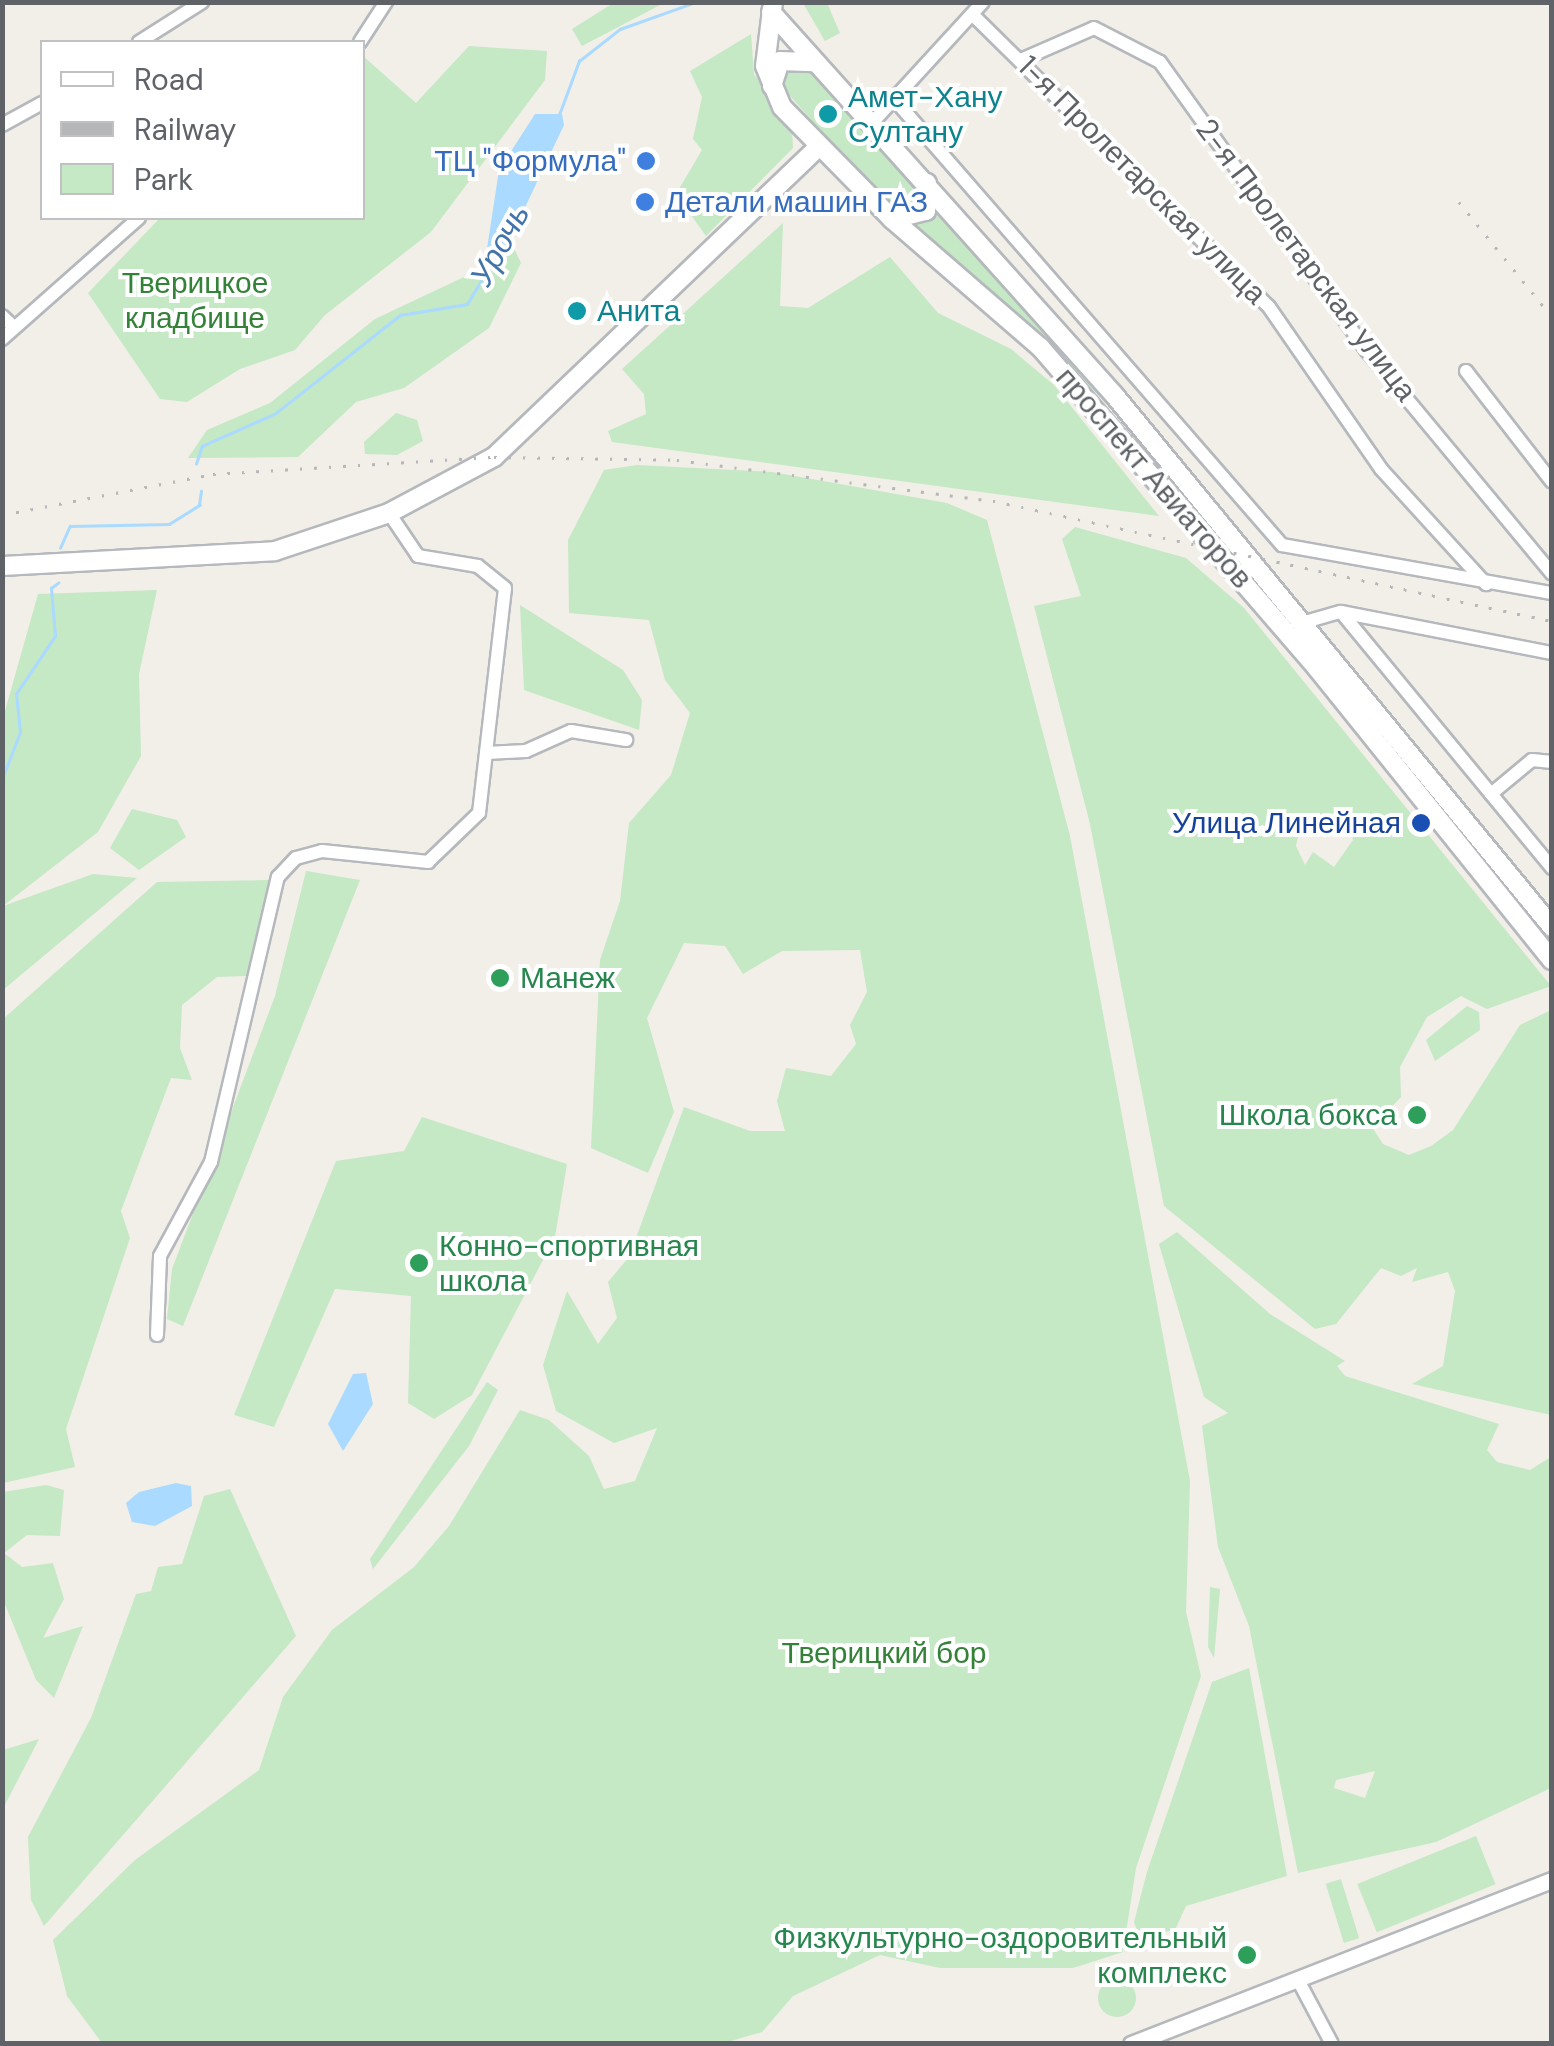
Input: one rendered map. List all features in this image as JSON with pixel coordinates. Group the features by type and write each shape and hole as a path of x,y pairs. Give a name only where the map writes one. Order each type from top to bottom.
{"main road":[{"name":"проспект Авиаторов","path":"769,6 816,63 928,183 1306,622 1552,926"},
{"name":"проспект Авиаторов","path":"769,6 772,92 818,147 892,219 1040,347 1294,639 1552,960"},
{"path":"772,92 780,61 816,63"},
{"path":"2,566 275,551 389,513 494,457 818,147"},
{"path":"892,219 926,211 928,183"}],"street":[{"path":"142,40 202,2"},
{"path":"361,40 386,2"},
{"path":"872,123 983,2"},
{"name":"1-я Пролетарская улица","path":"974,16 1023,59 1270,307 1382,469 1488,586"},
{"name":"2-я Пролетарская улица","path":"1023,59 1094,28 1160,62 1368,352 1552,574"},
{"name":"проспект Авиаторов","path":"895,100 1282,545 1488,586"},
{"path":"2,125 40,105"},
{"path":"2,339 135,220"},
{"path":"2,316 14,327"},
{"path":"1466,372 1546,462 1552,482"},
{"path":"157,1335 160,1256 212,1162 278,877 296,858 322,850 428,862 479,813 504,588 478,566 418,556 389,513"},
{"path":"1488,586 1550,590"},
{"path":"1306,622 1341,612 1552,653"},
{"path":"1341,612 1552,868"},
{"path":"486,753 526,751 571,731 626,740"},
{"path":"1491,794 1532,760 1552,762"},
{"path":"1138,2042 1552,1880"},
{"path":"1298,1980 1332,2044"}],"green space":[{"path":"615,2 664,3 582,46 572,29"},
{"path":"803,3 827,3 840,33 825,41"},
{"path":"751,34 754,74 792,128 793,148 706,236 676,194 702,150 693,139 702,97 690,71"},
{"name":"Тверицкое кладбище","path":"469,46 547,51 545,80 431,232 325,315 295,350 240,369 187,402 160,399 88,293 158,220 365,220 365,58 416,103"},
{"path":"811,67 917,182 910,212 890,209 783,88 788,70"},
{"path":"935,201 1242,553 1053,346 909,226"},
{"path":"783,223 780,306 808,308 890,257 938,313 1011,349 1054,385 1159,516 612,442 608,431 646,414 644,394 622,369"},
{"path":"510,240 521,263 489,328 404,388 356,402 298,457 188,458 207,430 270,403 375,319 500,260"},
{"path":"396,413 417,420 423,441 397,455 365,454 364,442"},
{"name":"Тверицкий бор","path":"637,465 772,472 947,503 987,520 1070,836 1190,1481 1186,1612 1201,1676 1136,1868 1123,1952 1073,1968 940,1968 880,1955 793,1996 762,2032 724,2043 102,2043 67,1996 53,1940 135,1860 259,1770 283,1697 332,1630 414,1567 449,1526 520,1410 549,1420 589,1456 604,1489 635,1481 657,1428 614,1443 556,1411 543,1365 567,1291 598,1344 617,1318 608,1282 629,1257 684,1107 750,1131 785,1131 777,1101 786,1068 831,1076 856,1044 850,1025 867,992 860,950 782,951 743,974 725,946 684,943 647,1018 674,1112 648,1173 591,1148 600,960 620,901 629,823 671,775 690,713 665,680 649,620 569,613 568,540 604,470"},
{"path":"1075,527 1186,558 1244,608 1551,986 1487,1009 1461,996 1427,1017 1400,1067 1401,1097 1372,1127 1383,1144 1409,1155 1431,1146 1453,1130 1520,1025 1551,1010 1551,1415 1412,1384 1443,1366 1455,1291 1448,1272 1412,1282 1417,1268 1401,1276 1381,1268 1336,1324 1315,1329 1164,1206 1090,824 1034,606 1081,596 1062,539","holes":["1302,816 1350,823 1353,840 1334,867 1313,852 1305,865 1296,846"]},
{"path":"157,590 139,674 141,756 98,832 3,906 3,718 38,594"},
{"path":"520,605 623,670 642,700 639,730 524,690"},
{"path":"132,809 177,820 186,837 139,870 110,848"},
{"path":"306,871 360,880 183,1326 167,1319 172,1269 275,996"},
{"path":"93,874 137,878 3,990 3,906"},
{"path":"274,880 246,976 217,977 182,1005 180,1048 192,1080 171,1078 121,1211 130,1238 66,1429 75,1467 3,1483 3,1019 157,882"},
{"path":"1467,1006 1479,1012 1480,1030 1435,1061 1426,1040"},
{"name":"Конно-спортивная школа","path":"422,1117 567,1164 555,1237 472,1395 434,1419 408,1403 411,1296 335,1289 274,1427 234,1415 336,1161 404,1151"},
{"path":"1177,1232 1270,1314 1345,1361 1337,1366 1345,1376 1499,1424 1487,1450 1497,1462 1530,1470 1551,1457 1551,1788 1436,1842 1298,1873 1249,1626 1218,1547 1202,1426 1228,1413 1204,1397 1159,1244","holes":["1375,1771 1365,1798 1334,1788 1336,1780"]},
{"path":"487,1382 498,1390 469,1446 373,1569 370,1559"},
{"path":"46,1485 64,1490 60,1536 27,1535 4,1553 22,1567 53,1563 64,1599 43,1638 83,1626 54,1698 36,1680 2,1597 3,1492"},
{"path":"230,1489 296,1636 44,1926 31,1900 28,1837 91,1718 136,1594 151,1591 158,1567 182,1564 204,1496"},
{"path":"1210,1587 1220,1589 1214,1658 1208,1647"},
{"path":"1249,1668 1287,1876 1186,1906 1175,1930 1139,1936 1134,1922 1147,1872 1212,1682"},
{"path":"39,1739 8,1799 3,1808 3,1750"},
{"path":"1476,1836 1495,1884 1377,1932 1357,1884"},
{"path":"1341,1879 1359,1938 1344,1943 1326,1884"},
{"path":"1117,1979 1130,1985 1136,1998 1130,2011 1117,2017 1104,2011 1098,1998 1104,1985"}],"water":[{"path":"535,114 562,114 564,125 500,260 485,262 499,170"},
{"path":"366,1373 373,1404 343,1451 328,1424 353,1374"},
{"path":"176,1483 191,1486 192,1506 155,1526 132,1522 126,1503 139,1492"}],"waterway":[{"name":"Урочь","path":"559,115 579,61 620,29 696,2"},
{"name":"Урочь","path":"196,464 202,446 276,413 400,315 467,304 494,259"},
{"name":"Урочь","path":"60,548 70,526 169,524 199,505 201,491"},
{"name":"Урочь","path":"2,779 20,732 16,694 55,636 51,588 58,583"}],"railway":[{"path":"1459,202 1552,317"},
{"path":"2,515 213,474 494,457 677,460 993,501 1552,621"}],"place":[{"name":"Амет-Хану Султану","path":"828,114"},
{"name":"ТЦ \"Формула\"","path":"646,161"},
{"name":"Детали машин ГАЗ","path":"645,202"},
{"name":"Анита","path":"577,311"},
{"name":"Улица Линейная","path":"1421,823"},
{"name":"Манеж","path":"500,978"},
{"name":"Школа бокса","path":"1417,1115"},
{"name":"Конно-спортивная школа","path":"419,1263"},
{"name":"Физкультурно-оздоровительный комплекс","path":"1247,1955"}]}
